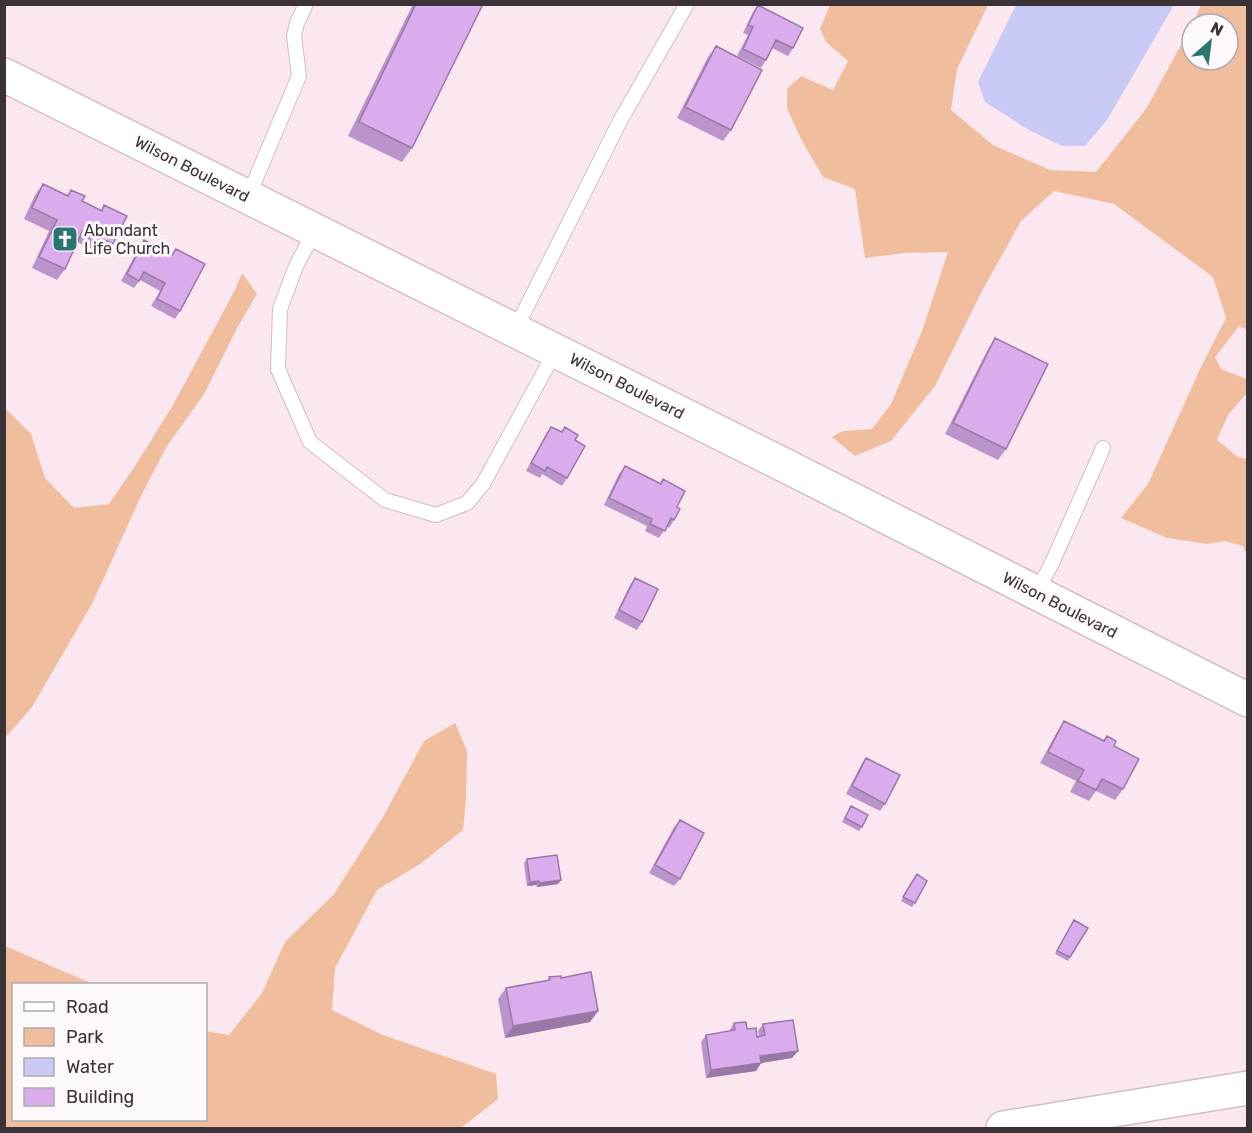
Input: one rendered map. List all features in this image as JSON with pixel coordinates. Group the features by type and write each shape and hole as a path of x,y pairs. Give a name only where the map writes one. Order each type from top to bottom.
{"main road":[{"name":"Wilson Boulevard","path":"4,75 556,350 1248,700"},
{"path":"1003,1128 1248,1088"}],"lane":[{"path":"248,197 299,76 294,36 306,4"},
{"path":"515,330 620,121 687,4"},
{"path":"315,230 296,266 280,309 278,369 310,442 384,501 436,515 467,503 483,484 556,350"},
{"path":"1036,593 1052,563 1103,448"}],"green space":[{"path":"830,5 988,5 957,69 951,110 993,145 1050,170 1096,172 1146,109 1180,47 1180,72 1240,72 1240,12 1198,12 1201,5 1247,5 1247,330 1239,326 1215,357 1221,369 1247,379 1247,396 1245,395 1228,415 1217,440 1238,457 1247,459 1247,556 1243,546 1225,541 1207,544 1167,538 1121,518 1148,484 1226,318 1213,277 1114,204 1054,191 1021,221 981,293 935,386 891,441 855,456 832,437 843,431 872,429 891,404 922,331 948,252 905,253 865,258 855,189 823,177 801,139 787,108 787,89 801,76 833,90 848,61 826,42 820,29"},
{"path":"242,273 257,294 204,394 167,446 140,498 93,602 32,707 5,738 5,408 31,434 45,478 74,508 109,504 173,405"},
{"path":"455,723 467,751 463,830 420,864 377,890 335,968 332,1010 383,1035 496,1074 498,1099 461,1128 5,1128 5,946 91,983 12,983 12,1121 207,1121 207,1031 229,1035 262,993 285,942 334,894 383,817 424,741"}],"water":[{"path":"1016,4 1174,5 1107,120 1085,146 1062,146 1029,130 985,102 978,82"}],"building":[{"path":"416,4 483,4 412,148 359,122"},
{"path":"758,5 803,28 793,48 776,40 766,60 743,49 753,27 748,25"},
{"path":"716,46 762,70 731,130 685,107"},
{"path":"43,184 68,196 71,190 85,196 82,201 102,211 104,205 127,216 113,244 83,230 65,269 39,257 57,220 32,208"},
{"path":"144,240 172,255 176,249 205,264 180,311 157,299 165,283 144,272 139,281 127,274"},
{"path":"995,338 1048,364 1006,449 953,423"},
{"path":"551,427 562,432 565,427 578,435 575,440 585,446 567,478 547,467 545,471 531,463"},
{"path":"625,466 661,484 663,479 685,491 677,507 680,509 674,520 671,518 665,531 650,524 652,519 609,498"},
{"path":"635,578 658,589 642,622 619,610"},
{"path":"1064,721 1104,741 1107,736 1116,741 1114,746 1139,759 1123,789 1102,779 1096,790 1078,781 1084,770 1048,752"},
{"path":"866,758 900,775 885,804 852,786"},
{"path":"851,806 868,815 862,827 845,818"},
{"path":"680,820 704,833 680,879 655,865"},
{"path":"557,855 561,880 530,882 527,859"},
{"path":"917,874 927,881 915,903 903,897"},
{"path":"1074,920 1088,928 1070,957 1057,951"},
{"path":"591,972 598,1011 513,1026 506,988 550,980 549,977 561,976 561,978"},
{"path":"793,1020 798,1051 760,1056 761,1063 711,1070 706,1035 735,1030 734,1023 746,1022 747,1029 756,1028 757,1037 765,1035 763,1024"}],"place":[{"name":"Abundant Life Church","path":"65,239"}]}
